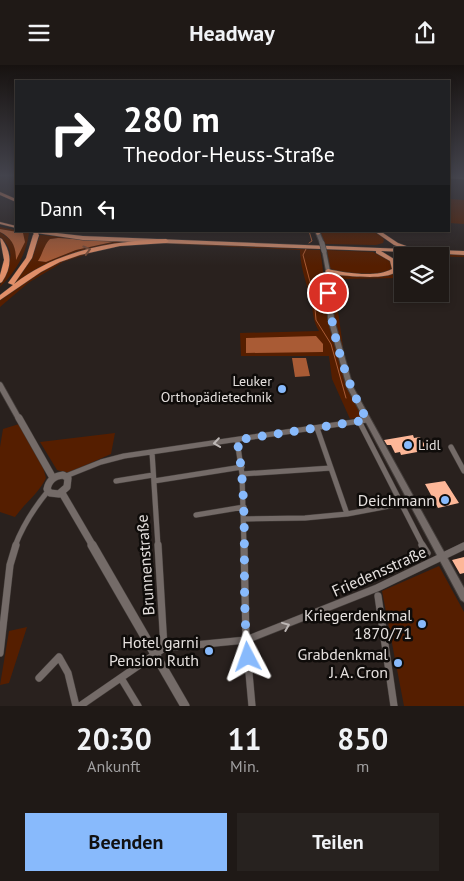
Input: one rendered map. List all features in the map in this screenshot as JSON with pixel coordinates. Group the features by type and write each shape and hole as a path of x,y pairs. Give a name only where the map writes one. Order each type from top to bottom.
{"highway":[{"path":"0,224 15,228"},
{"path":"32,232 69,237 394,249"},
{"path":"378,232 396,244 405,247"},
{"path":"0,296 27,263 34,247 35,233"},
{"path":"35,233 361,248 383,244 386,241 383,235"},
{"path":"0,290 23,263 35,233"},
{"path":"0,240 6,249 8,262 0,281"},
{"path":"0,296 39,270 66,257 96,247 166,241"},
{"path":"361,248 387,256 394,263"},
{"path":"449,251 464,252"},
{"path":"328,281 330,272 384,275 394,270"}],"main road":[{"path":"319,232 330,272"},
{"path":"328,281 331,319 350,387 363,420 440,558 464,597"}],"street":[{"path":"0,385 53,478"},
{"path":"68,479 81,471 111,459 363,420 400,504 427,553"},
{"path":"317,427 347,514"},
{"path":"237,440 242,471 246,640 252,706"},
{"path":"451,447 464,471"},
{"name":"Brunnenstraße","path":"152,452 164,648"},
{"path":"116,481 242,471 331,468"},
{"path":"60,475 68,479 67,487 62,493 52,495 48,491 48,483 53,478 60,475"},
{"path":"19,518 48,491"},
{"path":"62,493 185,706"},
{"path":"244,519 305,518 347,514 400,504"},
{"path":"196,515 244,507"},
{"name":"Friedensstraße","path":"78,706 164,648 246,640 368,592 464,546"},
{"path":"0,653 4,616 3,562"},
{"path":"378,596 394,706"},
{"path":"39,678 59,657 68,673 78,706"},
{"path":"121,678 138,706"}],"shaded area":[{"path":"450,206 464,206 464,224 450,223"},
{"path":"0,227 15,232 0,229"},
{"path":"0,229 23,233 25,242 16,260 12,243 8,237 0,232"},
{"path":"0,232 12,241 16,249 23,233 17,232 29,233 25,248 11,275 0,287 9,262 10,251 0,237"},
{"path":"322,232 374,232 383,237 384,240 383,243 376,245 325,244 321,234"},
{"path":"40,235 130,241 76,252 37,269 10,288 31,258","holes":["50,239 114,241 76,250 46,262 39,261"]},
{"path":"50,239 117,241 76,250 46,262 38,261"},
{"path":"153,242 320,250 333,339 346,379 362,417 350,419 332,379 329,356 241,356 240,333 319,331 314,320 302,269 300,250 153,243 106,248 63,262 28,283 0,307 0,300 17,287 35,275 72,257 111,246"},
{"path":"327,250 373,252 392,262 392,268 387,272 373,275 335,271 330,268"},
{"path":"449,254 464,255 464,257 449,257"},
{"path":"394,273 394,278 339,279 337,304 343,347 340,345 332,308 331,287 333,280 338,275 390,275"},
{"path":"316,336 323,344 323,352 246,353 246,338"},
{"path":"292,358 306,358 310,376 295,377"},
{"path":"19,424 43,467 46,478 40,488 15,517 0,512 0,447 3,429"},
{"path":"115,433 111,454 68,473 57,470 40,442"},
{"path":"439,566 464,612 464,706 404,706 382,591"},
{"path":"27,627 9,683 0,685 9,631"}],"building":[{"name":"Lidl","path":"413,435 414,438 420,437 428,450 401,455 400,452 395,453 391,445 387,445 384,440"},
{"path":"445,481 459,503 438,508 425,484"},
{"path":"464,557 464,573 460,574 452,560"}],"waterway":[{"path":"309,232 312,241 309,243"},
{"path":"306,249 303,255 314,297 316,320 331,344 346,398"}],"place":[{"name":"Leuker Orthopädietechnik","path":"282,389"},
{"name":"Lidl","path":"408,445"},
{"name":"Deichmann","path":"445,500"},
{"name":"Kriegerdenkmal 1870/71","path":"422,624"},
{"name":"Hotel garni Pension Ruth","path":"209,651"},
{"name":"Grabdenkmal J. A. Cron","path":"398,663"}],"route":[{"path":"248,657 242,467 237,440 367,420 356,401 344,368 331,319 328,293"}]}
